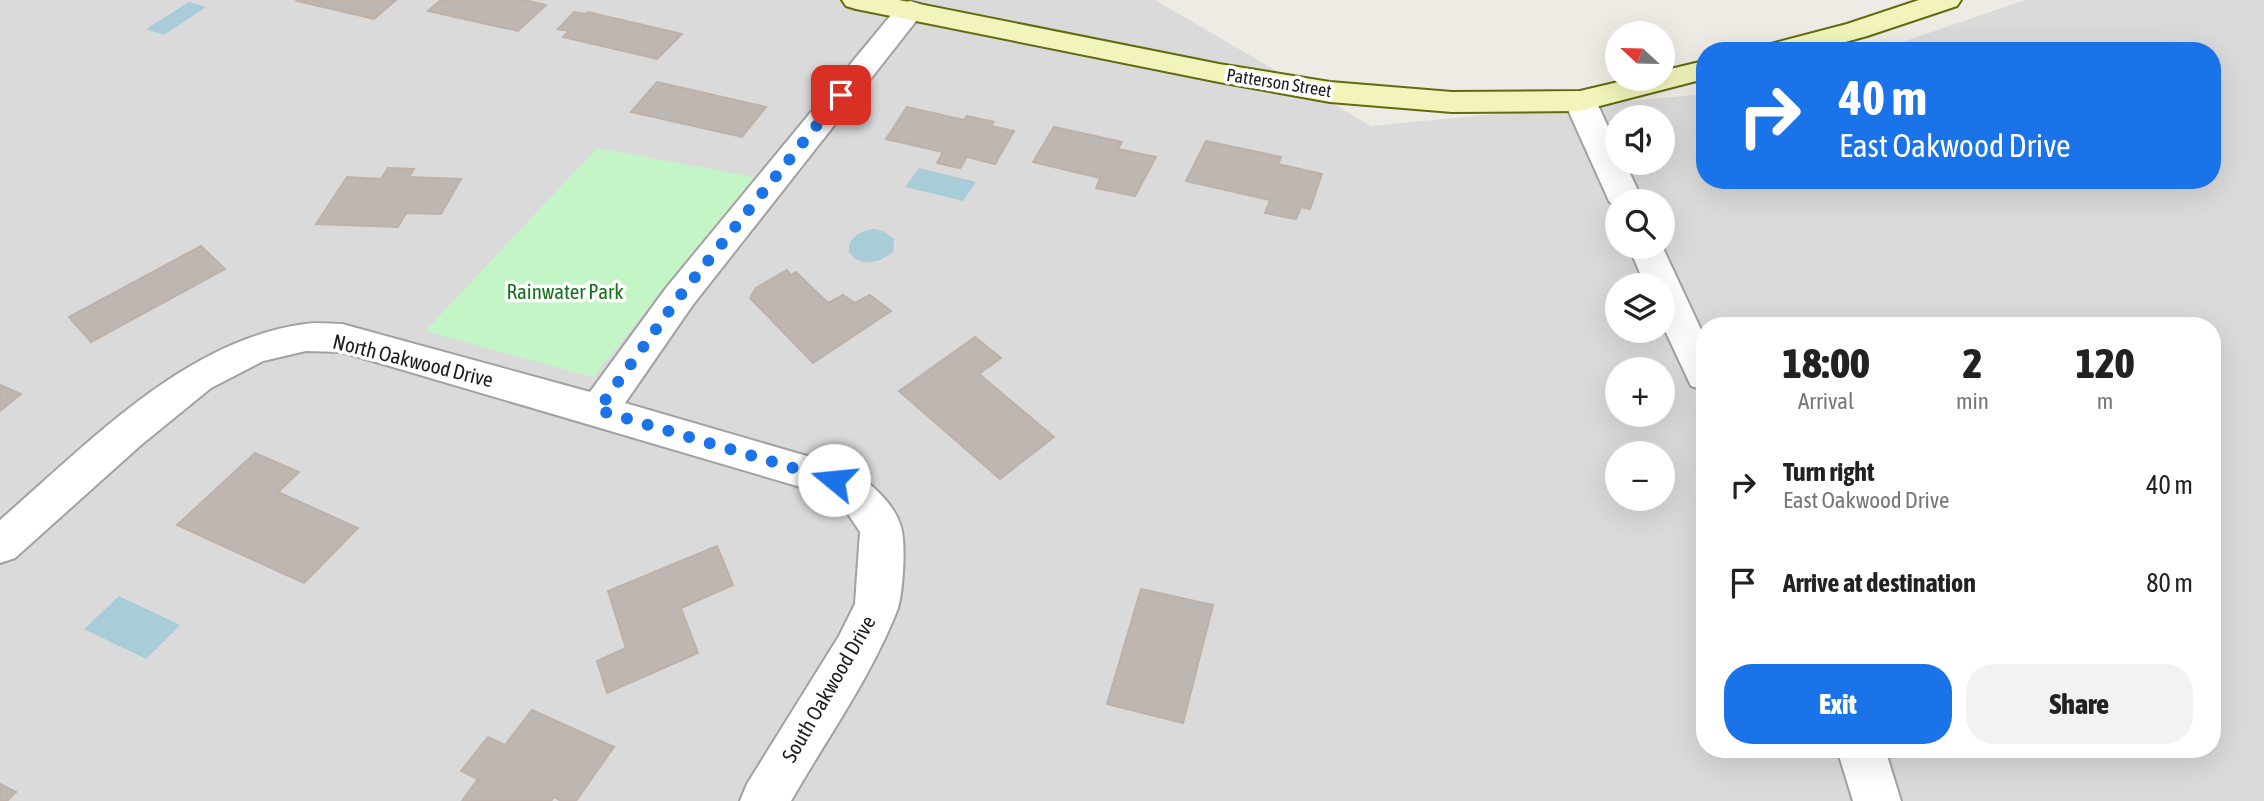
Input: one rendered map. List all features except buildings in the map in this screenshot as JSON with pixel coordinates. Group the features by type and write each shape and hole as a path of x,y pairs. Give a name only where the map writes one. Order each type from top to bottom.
{"street":[{"name":"Patterson Street","path":"856,0 1219,73 1330,92 1452,102 1580,102 1696,72"},
{"path":"1812,42 1947,0"},
{"path":"598,410 679,297 910,10"},
{"path":"1580,102 1620,189"},
{"path":"1651,259 1696,358"},
{"name":"North Oakwood Drive","path":"0,545 127,434 198,378 253,351 306,337 342,338 598,410 834,480 858,496"},
{"name":"South Oakwood Drive","path":"764,801 855,650 877,605 881,570 881,528 858,496"},
{"path":"1864,758 1877,801"}],"shaded area":[{"path":"0,0 1155,0 1371,126 1696,95 1696,189 2221,189 2221,42 1902,42 2025,0 2264,0 2264,801 0,801"}],"green space":[{"name":"Rainwater Park","path":"597,148 754,177 593,377 425,331"}],"water":[{"path":"189,2 206,7 164,35 146,29"},
{"path":"919,168 976,182 963,201 905,187"},
{"path":"874,229 883,231 894,239 893,252 882,259 864,262 849,252 850,242 860,233"},
{"path":"119,596 180,625 146,659 84,629"}],"route":[{"path":"834,480 598,410 679,297 841,95"}]}
